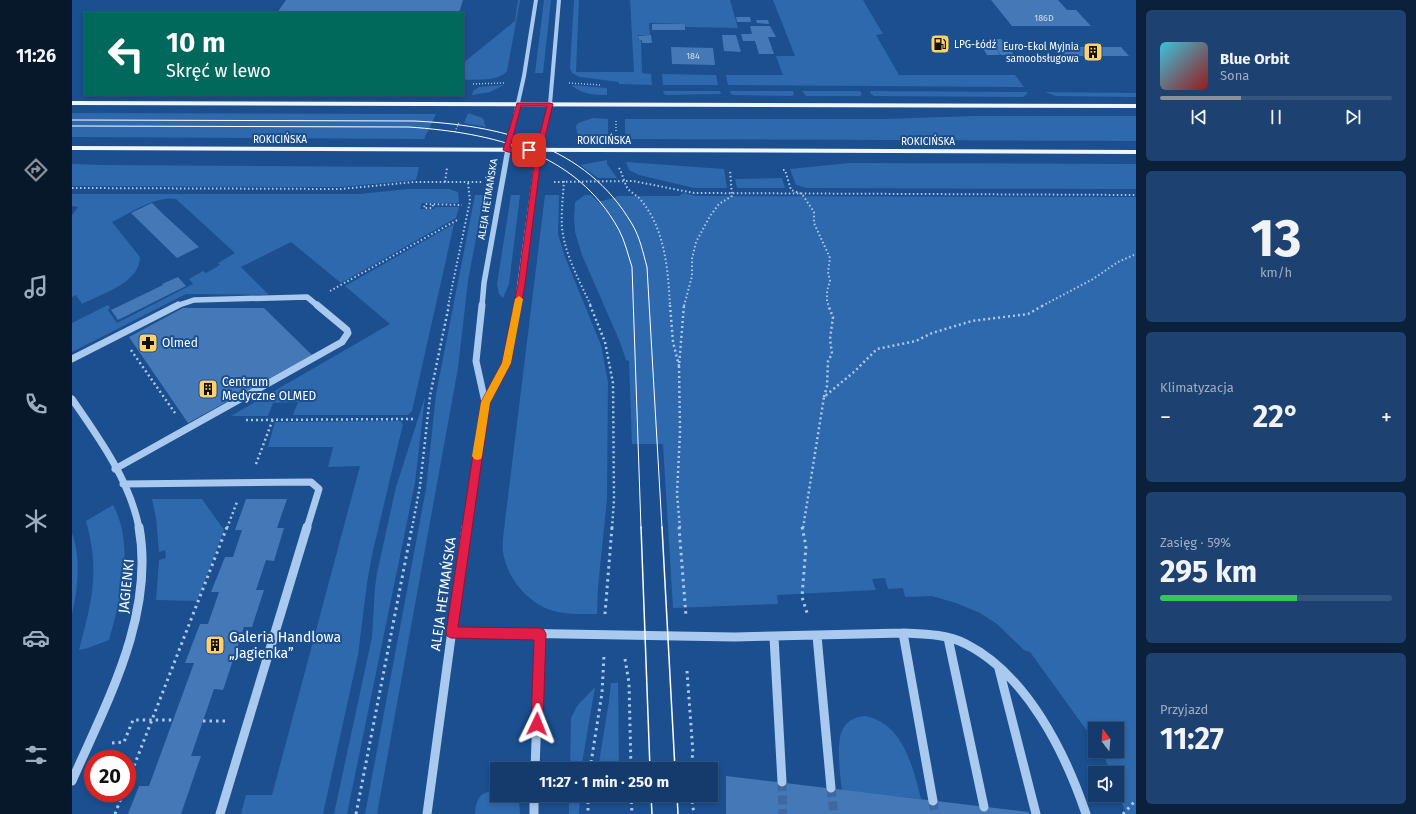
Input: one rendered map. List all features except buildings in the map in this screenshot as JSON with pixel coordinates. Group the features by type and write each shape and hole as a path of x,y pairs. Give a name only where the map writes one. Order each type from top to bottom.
{"main road":[{"path":"72,102 1136,106"},
{"name":"ROKICIŃSKA","path":"72,148 1136,152"}],"street":[{"name":"ALEJA HETMAŃSKA","path":"485,402 476,360 484,283 507,150 519,104 536,0"},
{"name":"ALEJA HETMAŃSKA","path":"427,814 451,632 485,402 506,363 522,284 539,150 550,104 559,0"},
{"path":"72,359 179,305 194,300 307,297 347,330 348,333 342,342 115,469"},
{"name":"JAGIENKI","path":"72,399 91,427 123,484 138,519 142,543 142,572 134,629 72,781"},
{"path":"123,484 311,482 320,489 220,814"},
{"path":"451,632 774,637 904,633 948,638 966,644 998,666 1021,691 1042,719 1064,758 1082,800 1086,814"},
{"path":"904,633 933,801"},
{"path":"535,762 540,634"},
{"path":"817,636 831,788"},
{"path":"774,637 782,782"},
{"path":"948,638 984,807"},
{"path":"998,666 1036,814"},
{"path":"534,802 534,814"}],"path":[{"path":"469,84 510,83"},
{"path":"616,117 616,133"},
{"path":"455,132 459,122"},
{"path":"617,164 623,174 628,190 638,196 656,223 664,246 669,270 673,342 679,366"},
{"path":"445,182 448,166"},
{"path":"688,636 677,494 680,432 679,366 684,303 692,276 692,259 696,242 710,216 719,204 732,196 729,170 737,170"},
{"path":"777,170 785,170 791,190 802,194 814,212 814,223 830,258 828,272 830,281 827,291 827,302 833,317 830,339 832,354 828,361 827,386 802,525 806,546 802,597 817,636"},
{"path":"356,814 420,486 430,396 470,201 468,182"},
{"path":"72,188 341,189 401,183 482,182"},
{"path":"552,182 644,182 694,193 1136,195"},
{"path":"564,182 562,219 563,234 570,256 607,344 612,364 614,500 605,614"},
{"path":"433,205 462,205"},
{"path":"343,285 459,219"},
{"path":"824,397 855,371 877,349 916,342 932,333 972,321 1028,314 1093,279 1118,262 1136,254"},
{"path":"121,335 183,425 203,420"},
{"path":"136,760 273,419"},
{"path":"242,420 413,419"},
{"path":"625,659 629,683 631,762"},
{"path":"591,762 602,693 604,666"},
{"path":"687,671 693,754 691,762"},
{"path":"88,743 124,742 133,720 173,720"},
{"path":"1123,814 1136,800"},
{"path":"115,814 120,802"},
{"path":"588,802 588,814"},
{"path":"631,802 632,814"},
{"path":"692,802 694,814"}],"shaded area":[{"path":"518,0 520,0 507,71 498,77 480,80 464,80 464,62 515,21"},
{"path":"544,0 551,0 543,73 535,73"},
{"path":"574,0 579,0 576,72 634,72 630,0 730,0 738,28 686,27 685,24 649,23 650,35 638,35 638,40 641,40 642,73 651,74 652,85 619,84 619,82 580,77 572,73 570,68"},
{"path":"773,0 863,0 883,34 876,35 899,75 1015,75 1024,87 728,85 726,75 783,75 776,56 795,56"},
{"path":"662,74 716,75 718,85 663,85"},
{"path":"504,85 490,92 472,95 473,91 479,87"},
{"path":"571,85 607,88 607,95 588,93"},
{"path":"663,91 720,91 721,94 666,95"},
{"path":"730,91 793,91 794,94 792,96 733,95"},
{"path":"802,91 860,91 862,94 860,96 806,96"},
{"path":"870,91 1027,92 1027,94 1023,97 874,96"},
{"path":"1045,92 1136,93 1136,97 1056,96"},
{"path":"72,113 436,114 424,139 72,137"},
{"path":"468,113 483,118 486,127 464,123"},
{"path":"974,116 1136,116 1136,141 625,139 625,119 884,119"},
{"path":"593,118 608,119 608,139 586,139 577,133 576,126 578,123"},
{"path":"607,160 607,164 617,178 598,178 580,165"},
{"path":"626,162 724,169 727,188 694,188 639,175 629,170"},
{"path":"850,163 1136,164 1136,189 807,188 796,185 790,169"},
{"path":"72,164 419,167 416,180 341,187 72,186"},
{"path":"782,178 785,188 737,188 735,179"},
{"path":"408,189 449,189 458,192 459,203 422,203 420,209 434,209 435,207 459,207 456,218 341,283 291,242 241,267 269,295 186,294 72,352 72,323 108,305 110,308 108,310 117,323 193,284 189,279 203,271 206,273 220,265 218,263 235,253 176,199 169,198 152,202 112,222 140,257 134,274 127,281 109,292 82,304 76,295 72,297 72,215 78,207 72,206 72,194 360,194"},
{"path":"683,193 696,196 1136,197 1136,814 1126,814 1122,802 1124,802 1124,766 1108,766 1104,758 1124,758 1124,722 1088,722 1088,732 1030,652 1024,650 997,624 980,613 956,603 932,596 905,597 903,588 888,589 885,578 872,579 876,590 777,595 778,604 673,608 663,444 632,444 629,361 626,360 620,342 582,255 575,232 574,218 575,202 585,195 591,195 598,202 617,197 616,196 679,196"},
{"path":"475,195 484,195 468,281 458,368 377,814 365,814 426,489 436,394"},
{"path":"511,195 520,195 509,284 503,298 499,294 497,284"},
{"path":"545,195 559,195 558,234 565,257 601,345 608,382 607,499 598,587 597,614 562,613 543,607 535,602 521,590 515,582 510,574 503,552 505,521"},
{"path":"454,224 412,411 408,415 293,415 298,402 273,403 268,416 231,416 390,324 345,286"},
{"path":"425,397 415,483 347,814 334,814 372,637 377,573 396,487"},
{"path":"400,421 403,424 372,555 358,655 323,814 241,814 246,795 272,795 360,466 328,467 333,447 268,447 275,422"},
{"path":"152,499 202,499 224,530 197,601 156,600 159,560 166,558 165,550 159,552 156,518"},
{"path":"113,505 120,521 125,554 124,572 118,607 109,640 79,650 88,616 93,586 93,555 86,521"},
{"path":"72,533 77,553 78,573 72,614"},
{"path":"611,683 618,683 619,762 599,762"},
{"path":"595,687 582,762 570,762 571,718 577,706"},
{"path":"865,716 878,720 889,727 897,737 910,761 921,799 894,796 845,814 839,756 841,734 848,722"},
{"path":"490,791 490,802 519,802 520,814 475,814 478,799"},
{"path":"569,802 580,802 579,814 569,814"}],"tunnel":[{"path":"782,782 783,814"},
{"path":"831,788 834,814"},
{"path":"933,801 935,814"}],"tram line":[{"path":"72,120 414,121 446,123 508,135 538,144 565,158 590,175 613,197 632,224 639,240 647,267 662,528"},
{"path":"72,126 409,127 440,130 501,141 529,151 556,164 580,181 601,203 621,234 632,267 641,528"},
{"path":"641,527 650,762"},
{"path":"662,527 675,762"},
{"path":"651,802 652,814"},
{"path":"677,802 678,814"}],"slow traffic":[{"path":"477,456 485,402 506,363 519,299"}],"place":[{"name":"LPG-Łódź","path":"940,44"},
{"name":"Euro-Ekol Myjnia samoobsługowa","path":"1093,52"},
{"name":"Olmed","path":"148,343"},
{"name":"Centrum Medyczne OLMED","path":"208,389"},
{"name":"Galeria Handlowa „Jagienka”","path":"215,645"}],"route":[{"path":"529,150 507,150 519,104 550,104 539,150 522,284 506,363 485,402 451,632 540,634 537,724"}]}
